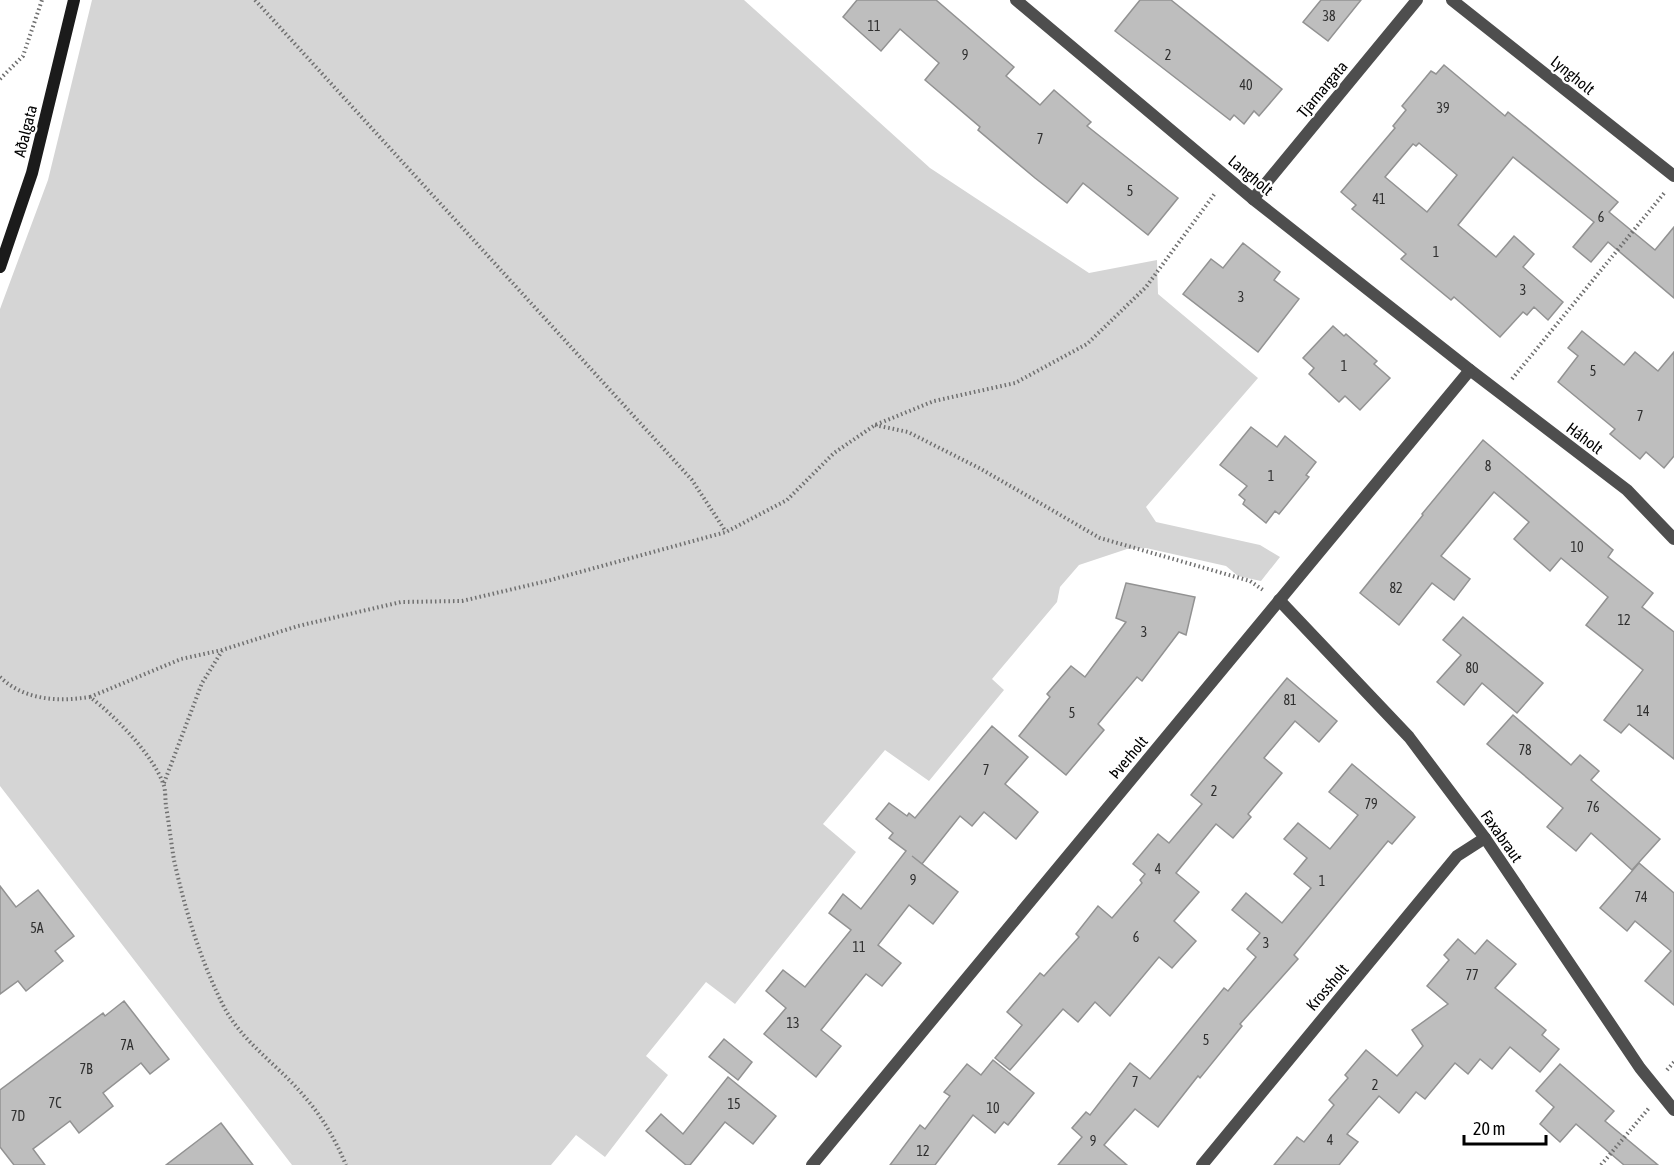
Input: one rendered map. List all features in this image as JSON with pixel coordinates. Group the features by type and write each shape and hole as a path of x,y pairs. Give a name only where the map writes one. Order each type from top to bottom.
{"street":[{"name":"Aðalgata","path":"0,267 32,173 74,0"},
{"name":"Langholt","path":"1016,0 1253,199 1470,370"},
{"name":"Tjarnargata","path":"1253,199 1417,0"},
{"name":"Lyngholt","path":"1452,0 1674,176"},
{"name":"Háholt","path":"1470,370 1627,490 1674,539"},
{"name":"Þverholt","path":"812,1165 1470,370"},
{"name":"Faxabraut","path":"1279,600 1410,737 1485,838 1640,1068 1674,1110"},
{"name":"Krossholt","path":"1202,1165 1457,856 1485,838"}],"path":[{"path":"0,79 23,56 42,0"},
{"path":"255,0 692,480 726,532"},
{"path":"0,677 12,688 33,697 54,699 90,697 181,658 222,651 298,626 401,602 462,601 536,584 726,532 787,500 834,453 875,425 934,401 1015,383 1087,344 1146,288 1227,177"},
{"path":"1500,393 1666,190"},
{"path":"875,425 908,432 981,469 1100,538 1250,581 1279,600"},
{"path":"164,784 202,683 222,651"},
{"path":"90,697 104,707 132,736 164,784 174,860 189,914 225,1008 244,1038 303,1094 324,1120 346,1165"},
{"path":"1601,1165 1661,1094"}],"shaded area":[{"path":"92,0 744,0 930,168 1089,273 1157,260 1158,294 1258,378 1146,507 1156,522 1260,545 1280,557 1261,581 1238,576 1226,566 1146,548 1127,549 1079,565 1060,587 1057,602 992,679 1004,690 929,781 885,750 823,824 856,852 735,1004 706,982 646,1056 668,1075 605,1157 576,1135 551,1165 292,1165 0,786 0,309 48,180"}],"building":[{"path":"857,0 936,0 1014,67 1006,76 1040,105 1054,90 1091,122 1087,126 1178,198 1148,235 1083,183 1067,203 978,130 980,127 925,80 939,63 900,29 881,51 843,17"},
{"path":"1140,0 1171,0 1282,89 1259,116 1254,111 1244,124 1234,115 1230,120 1115,31"},
{"path":"1321,0 1361,0 1328,41 1303,22"},
{"path":"1444,65 1505,116 1508,112 1618,202 1609,212 1655,250 1674,227 1674,298 1608,242 1591,262 1573,247 1594,222 1513,157 1458,225 1496,257 1514,236 1534,254 1523,267 1563,302 1548,320 1534,307 1527,315 1523,312 1500,337 1454,297 1451,300 1401,259 1406,254 1352,209 1356,205 1341,192 1395,128 1393,126 1406,110 1402,106 1431,71 1436,74","holes":["1419,143 1457,175 1427,212 1385,177 1413,144 1416,146"]},
{"path":"1243,243 1280,272 1274,280 1299,299 1258,352 1183,294 1211,259 1223,268"},
{"path":"1333,326 1344,336 1346,334 1377,361 1374,364 1390,378 1360,410 1345,396 1339,402 1309,374 1314,368 1303,358"},
{"path":"1582,331 1624,365 1635,352 1658,371 1674,352 1674,456 1664,468 1646,452 1640,459 1610,434 1615,429 1558,382 1578,356 1568,348"},
{"path":"1251,427 1277,447 1285,436 1316,462 1306,475 1309,477 1279,514 1275,511 1266,523 1243,504 1245,500 1239,495 1247,486 1220,465"},
{"path":"1483,440 1613,550 1608,557 1653,593 1642,607 1674,632 1674,759 1629,724 1621,733 1604,720 1643,670 1586,625 1608,597 1561,558 1550,571 1514,539 1529,522 1494,492 1441,556 1470,579 1454,600 1432,583 1399,625 1360,593"},
{"path":"1126,583 1195,597 1186,635 1179,632 1142,681 1137,677 1098,724 1104,730 1066,775 1019,736 1050,697 1047,694 1071,666 1085,677 1126,622 1116,618"},
{"path":"1463,617 1543,683 1517,713 1482,683 1464,705 1437,682 1461,655 1443,640"},
{"path":"1287,678 1337,721 1319,742 1295,721 1264,758 1282,773 1248,814 1251,817 1233,838 1216,824 1176,873 1199,892 1174,921 1196,941 1172,968 1159,957 1110,1016 1095,1002 1078,1022 1063,1009 1010,1070 995,1058 1022,1025 1007,1012 1040,973 1044,976 1079,937 1076,934 1098,906 1112,918 1142,883 1140,880 1145,874 1133,864 1158,834 1169,843 1202,804 1191,795"},
{"path":"1513,715 1571,765 1580,755 1599,771 1591,780 1660,839 1632,870 1591,833 1576,851 1547,827 1563,808 1487,744"},
{"path":"992,726 1028,757 1005,784 1038,812 1016,839 984,812 972,826 960,816 922,864 958,892 933,924 909,905 878,945 901,963 882,986 866,974 821,1030 841,1046 816,1077 764,1034 786,1008 766,991 783,970 805,987 851,930 829,913 843,894 861,909 906,851 889,838 893,833 876,819 889,803 907,816 909,813 915,818"},
{"path":"1352,764 1415,817 1392,844 1388,841 1294,955 1298,959 1240,1024 1242,1026 1200,1078 1198,1076 1158,1127 1135,1109 1104,1145 1127,1165 1058,1165 1082,1137 1072,1128 1086,1112 1090,1115 1130,1063 1150,1079 1224,988 1228,991 1256,957 1247,949 1260,933 1232,910 1246,893 1282,923 1311,888 1294,874 1307,858 1284,839 1298,823 1330,849 1358,815 1329,792"},
{"path":"1639,863 1674,893 1674,1005 1645,981 1671,951 1635,921 1627,931 1600,908"},
{"path":"0,886 16,907 38,890 74,936 55,951 63,961 26,991 18,981 0,994"},
{"path":"1458,939 1475,954 1487,940 1516,964 1495,988 1546,1030 1542,1035 1559,1049 1540,1072 1510,1047 1492,1069 1480,1059 1468,1074 1455,1063 1425,1099 1416,1092 1399,1113 1379,1096 1347,1134 1358,1142 1339,1165 1274,1165 1297,1137 1304,1142 1334,1105 1329,1100 1348,1078 1345,1075 1366,1050 1397,1076 1423,1046 1412,1030 1448,1004 1427,986 1449,960 1444,955"},
{"path":"124,1001 169,1059 150,1074 141,1063 103,1093 113,1106 79,1133 70,1121 33,1149 45,1165 14,1165 0,1147 0,1090 103,1013 105,1016"},
{"path":"724,1039 752,1062 738,1080 709,1057"},
{"path":"993,1060 1034,1093 1008,1125 1004,1122 995,1133 973,1115 935,1165 890,1165 920,1125 925,1129 950,1096 944,1092 967,1064 981,1075"},
{"path":"1560,1064 1614,1111 1605,1121 1658,1165 1624,1165 1576,1124 1560,1142 1540,1124 1554,1107 1536,1091"},
{"path":"728,1077 776,1116 753,1144 725,1122 690,1165 686,1165 646,1131 661,1114 683,1134"},
{"path":"221,1123 253,1165 166,1165 200,1139"}]}
